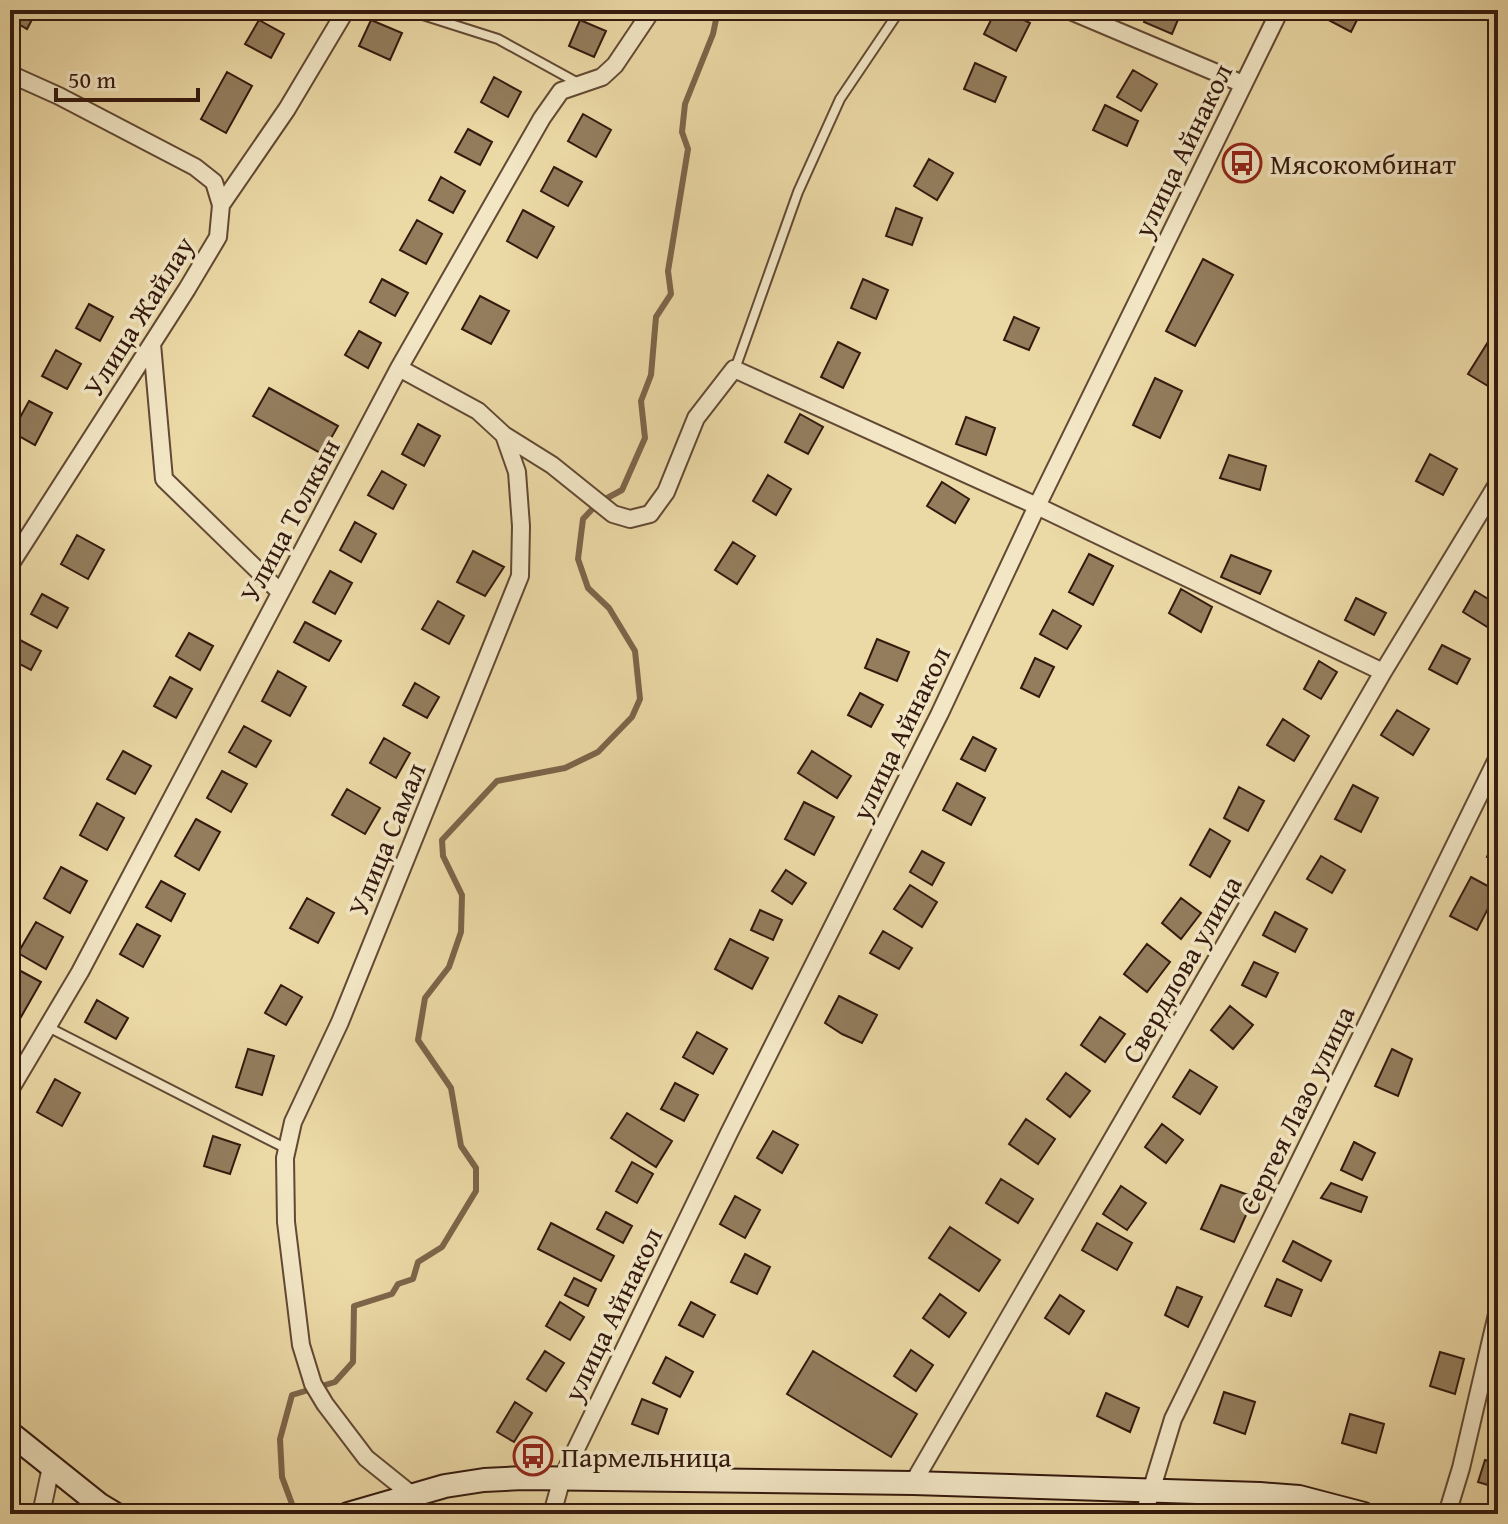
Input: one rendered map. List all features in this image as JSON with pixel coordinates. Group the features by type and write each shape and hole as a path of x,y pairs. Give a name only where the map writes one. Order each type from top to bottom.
{"main road":[{"path":"10,1433 115,1514"},
{"path":"348,1514 445,1486 484,1480 562,1478 1151,1490 1299,1497 1364,1514"}],"street":[{"name":"Улица Жайлау","path":"10,565 218,237 221,205 287,109 346,10"},
{"name":"Улица Толкын","path":"10,1090 87,958 399,368 542,118 561,91 602,77 615,65 652,10"},
{"path":"1068,10 1243,84"},
{"name":"улица Айнакол","path":"552,1514 562,1478 729,1133 940,713 1037,506 1280,10"},
{"path":"10,74 195,167 214,182 221,205"},
{"path":"152,344 164,479 280,592"},
{"name":"Улица Самал","path":"399,368 478,411 504,435 517,472 521,526 520,576 340,1022 293,1122 285,1158 286,1222 301,1345 313,1384 366,1458 412,1495"},
{"path":"504,435 552,465 613,514 630,519 650,514 666,492 696,418 734,369 1037,506 1383,672"},
{"name":"Свердлова улица","path":"913,1483 1383,672 1498,483"},
{"name":"Сергея Лазо улица","path":"1144,1514 1173,1419 1498,757"},
{"path":"1447,1514 1461,1468 1498,1310"},
{"path":"41,1514 51,1467"}],"lane":[{"path":"407,10 498,39 580,84"},
{"path":"734,369 798,192 840,99 900,10"},
{"path":"47,1027 287,1149"}],"building":[{"path":"10,10 37,10 27,29 10,19"},
{"path":"996,10 1004,10 1030,23 1016,51 984,34"},
{"path":"1149,10 1182,10 1172,34 1144,22"},
{"path":"1324,10 1362,10 1351,32 1321,16"},
{"path":"259,20 284,34 271,58 245,44"},
{"path":"371,20 402,33 390,60 359,46"},
{"path":"580,20 606,31 594,57 569,46"},
{"path":"975,63 1006,77 995,102 964,89"},
{"path":"1133,70 1157,84 1141,111 1117,97"},
{"path":"227,72 252,86 226,133 201,119"},
{"path":"494,77 521,92 508,117 481,102"},
{"path":"1105,105 1138,121 1127,146 1093,130"},
{"path":"583,114 611,130 596,157 568,141"},
{"path":"468,129 492,142 480,165 455,152"},
{"path":"929,159 953,173 937,200 914,186"},
{"path":"554,167 582,182 568,206 541,191"},
{"path":"441,177 465,191 453,213 429,200"},
{"path":"896,208 922,218 912,245 886,236"},
{"path":"523,210 554,227 537,258 507,241"},
{"path":"417,220 442,234 426,264 400,250"},
{"path":"1203,259 1233,275 1195,346 1166,331"},
{"path":"382,279 408,293 395,316 370,302"},
{"path":"863,279 888,290 876,319 851,308"},
{"path":"480,296 509,311 491,344 462,329"},
{"path":"89,304 113,317 100,341 76,328"},
{"path":"1014,317 1039,328 1029,350 1004,340"},
{"path":"1498,326 1498,392 1468,374"},
{"path":"359,331 381,343 368,368 345,355"},
{"path":"838,342 860,353 843,388 821,377"},
{"path":"56,350 81,364 67,389 42,376"},
{"path":"1155,378 1182,391 1160,438 1133,425"},
{"path":"269,388 338,426 322,454 253,416"},
{"path":"29,401 52,413 35,445 12,432"},
{"path":"800,414 823,427 808,454 785,442"},
{"path":"966,417 995,428 986,455 956,444"},
{"path":"418,424 440,436 424,466 402,454"},
{"path":"1430,454 1457,469 1443,495 1416,481"},
{"path":"1229,455 1266,466 1260,490 1220,478"},
{"path":"382,471 406,485 393,509 368,495"},
{"path":"768,475 791,489 776,515 753,501"},
{"path":"942,482 969,499 955,523 927,506"},
{"path":"355,522 376,534 361,562 340,550"},
{"path":"77,535 104,550 88,579 61,564"},
{"path":"733,542 755,556 737,584 715,570"},
{"path":"473,551 504,567 485,596 457,582"},
{"path":"1089,554 1113,566 1093,605 1069,592"},
{"path":"1231,555 1271,571 1260,594 1221,577"},
{"path":"330,571 352,583 335,614 313,602"},
{"path":"1181,589 1212,607 1201,632 1169,613"},
{"path":"1475,591 1498,605 1498,624 1494,631 1463,612"},
{"path":"42,594 68,608 57,628 31,614"},
{"path":"1356,598 1386,613 1374,635 1345,620"},
{"path":"438,601 464,616 449,644 422,629"},
{"path":"1053,610 1081,626 1067,649 1040,634"},
{"path":"305,622 341,641 329,661 294,642"},
{"path":"189,633 213,646 200,670 176,656"},
{"path":"16,638 41,651 31,670 10,659 10,649"},
{"path":"877,639 909,652 897,681 865,668"},
{"path":"1442,645 1470,659 1457,684 1429,669"},
{"path":"1035,658 1054,667 1039,697 1021,688"},
{"path":"1319,661 1337,672 1321,699 1304,689"},
{"path":"278,671 306,687 290,716 262,701"},
{"path":"170,677 192,689 176,718 154,706"},
{"path":"415,683 439,697 427,718 403,705"},
{"path":"860,693 883,705 871,727 848,715"},
{"path":"1397,710 1429,729 1413,755 1381,735"},
{"path":"1283,719 1309,736 1294,761 1267,745"},
{"path":"244,726 271,741 256,767 229,752"},
{"path":"973,737 996,749 985,771 961,759"},
{"path":"384,738 410,753 396,778 370,763"},
{"path":"123,751 151,766 135,794 107,779"},
{"path":"812,751 851,776 837,798 798,773"},
{"path":"222,771 247,784 231,812 207,798"},
{"path":"957,783 985,798 971,825 943,810"},
{"path":"1353,785 1378,798 1361,832 1335,819"},
{"path":"1239,787 1264,801 1248,831 1224,818"},
{"path":"347,789 380,808 365,834 332,815"},
{"path":"804,802 834,817 814,855 785,839"},
{"path":"97,803 124,818 107,850 80,835"},
{"path":"196,819 220,832 199,870 175,856"},
{"path":"1210,829 1230,841 1210,877 1190,865"},
{"path":"1498,831 1498,862 1487,857"},
{"path":"922,851 944,863 932,885 910,872"},
{"path":"1321,856 1345,870 1332,893 1307,879"},
{"path":"61,867 87,881 70,913 44,898"},
{"path":"786,870 806,883 792,904 772,891"},
{"path":"1471,877 1497,891 1477,930 1450,916"},
{"path":"161,881 185,894 171,921 146,907"},
{"path":"910,885 937,902 922,927 894,909"},
{"path":"307,898 334,913 318,943 290,928"},
{"path":"1181,898 1201,913 1181,939 1162,923"},
{"path":"760,910 782,920 773,940 751,930"},
{"path":"1275,912 1307,929 1295,952 1263,935"},
{"path":"36,922 63,937 46,969 18,953"},
{"path":"137,924 160,936 143,967 120,954"},
{"path":"883,931 912,948 899,969 870,953"},
{"path":"730,939 768,958 752,989 715,969"},
{"path":"1147,944 1170,962 1147,992 1124,974"},
{"path":"1254,962 1278,973 1266,997 1242,985"},
{"path":"17,969 41,982 21,1017 10,1010 10,982"},
{"path":"281,985 302,997 286,1025 265,1013"},
{"path":"839,996 877,1015 862,1043 825,1023"},
{"path":"97,1000 128,1018 116,1039 85,1022"},
{"path":"1230,1006 1253,1025 1233,1049 1211,1030"},
{"path":"1100,1017 1125,1034 1105,1062 1081,1045"},
{"path":"697,1032 727,1049 713,1074 683,1057"},
{"path":"248,1049 274,1056 262,1095 236,1087"},
{"path":"1392,1049 1412,1059 1398,1096 1375,1086"},
{"path":"1190,1070 1217,1087 1200,1114 1173,1097"},
{"path":"1066,1073 1090,1091 1070,1117 1047,1099"},
{"path":"55,1079 80,1093 62,1126 37,1112"},
{"path":"675,1083 698,1095 684,1121 661,1109"},
{"path":"627,1113 672,1141 656,1167 611,1138"},
{"path":"1026,1119 1055,1139 1038,1164 1009,1144"},
{"path":"1162,1124 1183,1140 1166,1163 1145,1147"},
{"path":"773,1131 798,1145 782,1173 757,1158"},
{"path":"213,1136 240,1145 230,1174 204,1166"},
{"path":"1354,1142 1375,1153 1362,1180 1341,1170"},
{"path":"632,1162 653,1174 637,1203 616,1191"},
{"path":"1001,1179 1033,1199 1018,1223 986,1203"},
{"path":"1331,1183 1367,1197 1361,1212 1321,1198"},
{"path":"1221,1185 1254,1197 1234,1242 1201,1229"},
{"path":"1121,1186 1146,1203 1127,1230 1103,1214"},
{"path":"735,1196 760,1210 745,1238 720,1224"},
{"path":"606,1212 632,1226 623,1243 597,1229"},
{"path":"551,1223 614,1256 601,1281 538,1249"},
{"path":"1097,1223 1132,1243 1117,1270 1082,1250"},
{"path":"950,1227 1000,1260 979,1291 929,1258"},
{"path":"1293,1241 1331,1261 1321,1281 1283,1261"},
{"path":"745,1254 770,1267 757,1294 731,1282"},
{"path":"574,1278 596,1289 588,1306 565,1295"},
{"path":"1277,1279 1302,1290 1291,1316 1265,1306"},
{"path":"1177,1287 1202,1297 1188,1327 1165,1315"},
{"path":"940,1294 966,1313 949,1337 923,1318"},
{"path":"1060,1295 1084,1311 1069,1334 1045,1318"},
{"path":"560,1302 584,1317 570,1340 546,1326"},
{"path":"691,1302 715,1315 703,1337 679,1325"},
{"path":"911,1350 933,1365 916,1391 894,1376"},
{"path":"545,1351 564,1363 546,1391 527,1379"},
{"path":"813,1351 917,1414 891,1457 787,1394"},
{"path":"1440,1352 1464,1359 1455,1394 1430,1386"},
{"path":"666,1357 693,1372 680,1397 653,1383"},
{"path":"1224,1392 1255,1402 1245,1434 1214,1423"},
{"path":"1106,1393 1139,1408 1130,1432 1097,1416"},
{"path":"642,1399 667,1409 658,1434 632,1424"},
{"path":"515,1402 532,1413 514,1442 497,1432"},
{"path":"1350,1414 1384,1424 1376,1453 1342,1443"},
{"path":"1485,1460 1498,1464 1498,1488 1478,1482"}],"waterway":[{"path":"292,1504 282,1477 280,1439 292,1395 335,1382 353,1362 354,1306 392,1294 398,1284 413,1279 418,1262 442,1247 476,1191 476,1168 461,1146 451,1088 418,1040 425,998 449,967 461,932 462,895 443,856 442,840 497,781 565,768 598,752 632,717 640,699 635,651 609,608 588,588 578,559 583,519 598,503 622,490 645,438 641,401 651,375 656,317 671,294 668,271 688,149 682,132 685,104 713,34 718,10"}],"place":[{"name":"Мясокомбинат","path":"1242,163"},
{"name":"Пармельница","path":"533,1456"}]}
